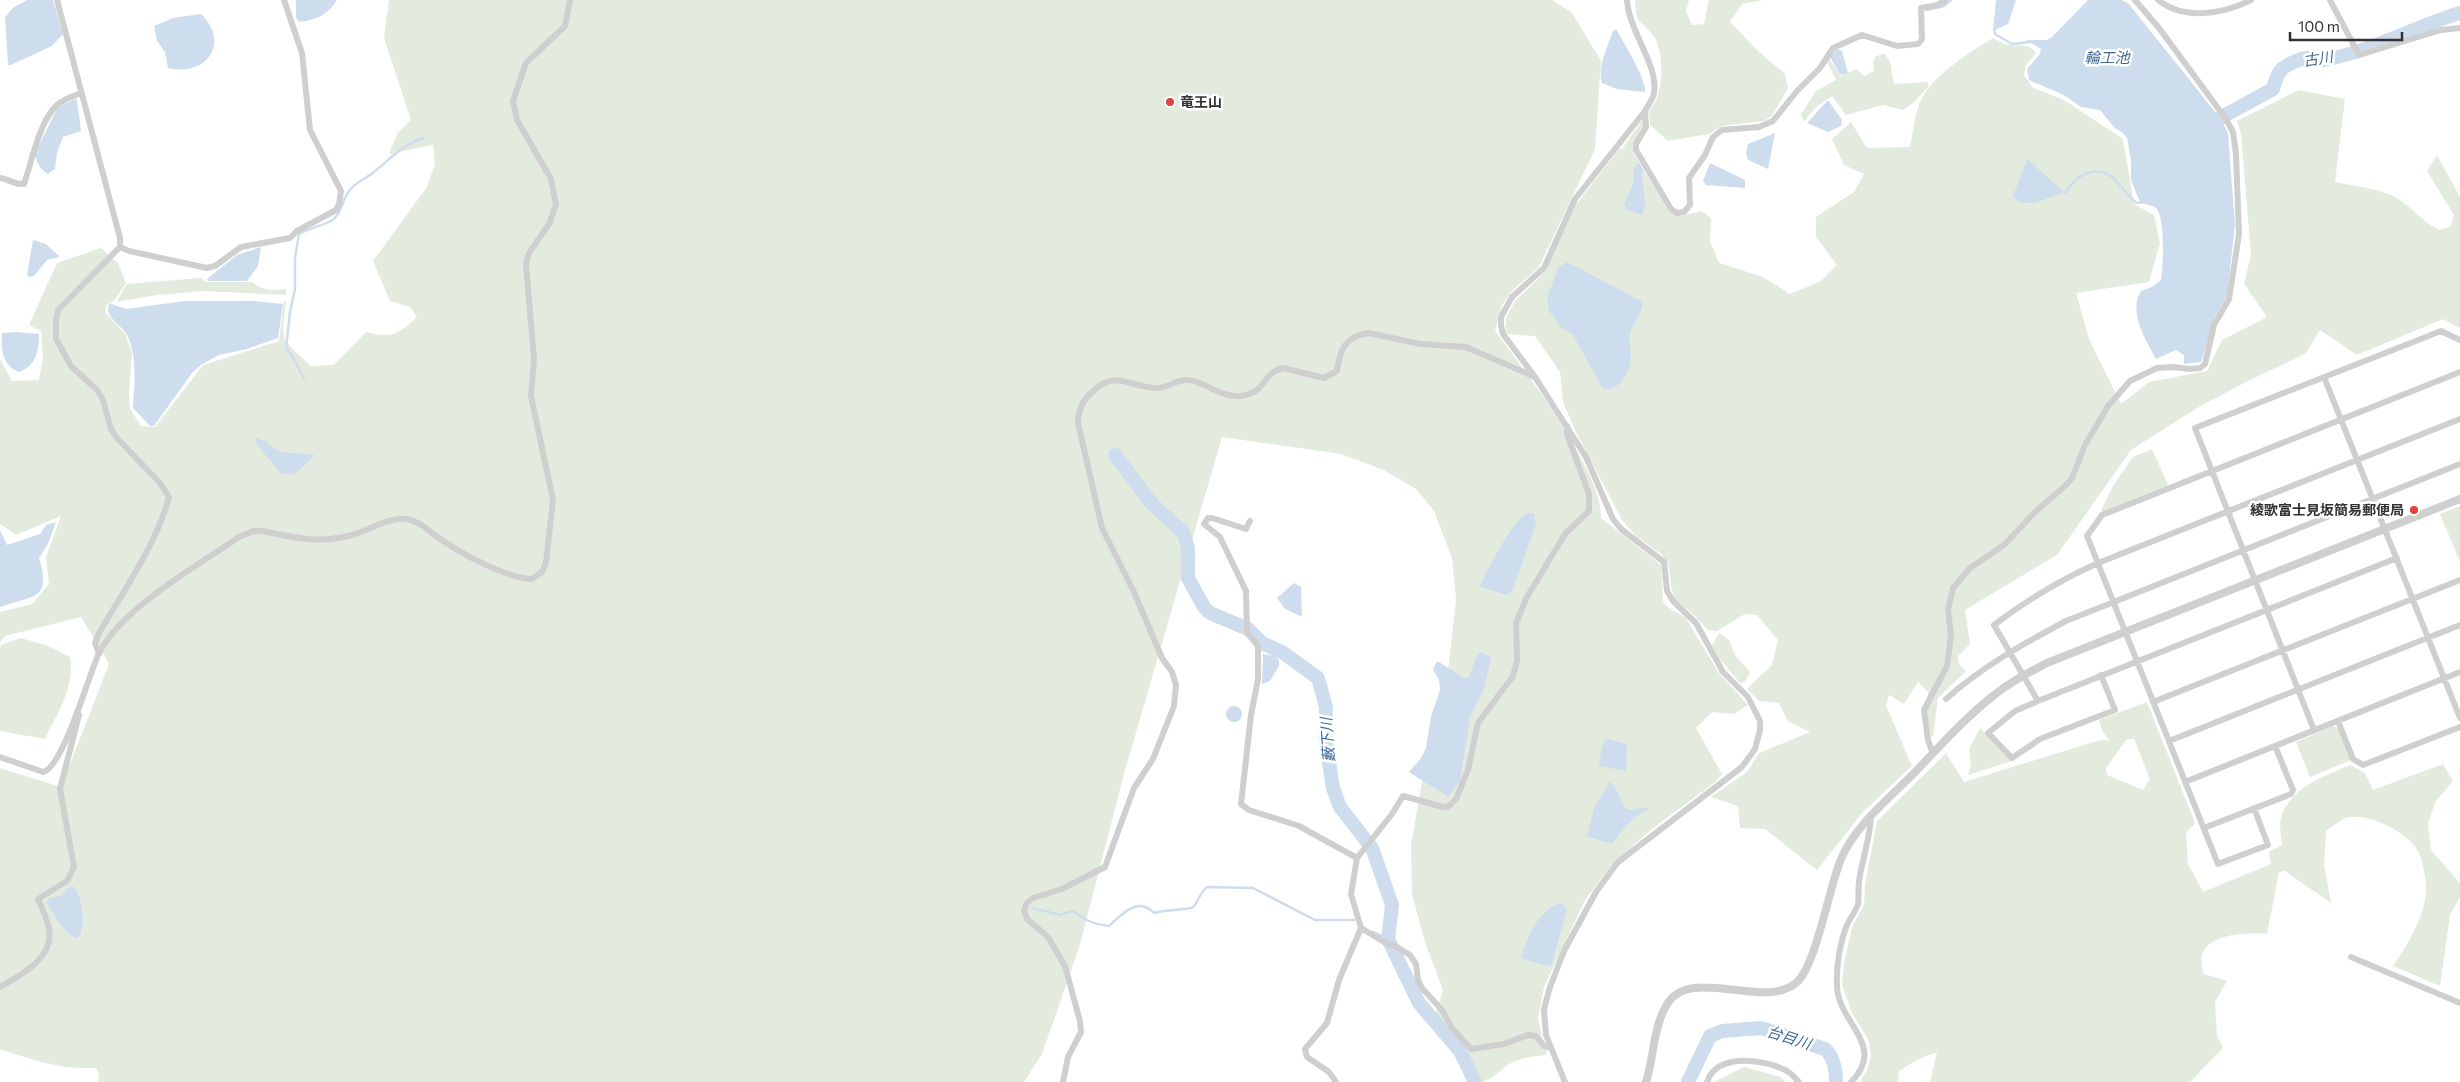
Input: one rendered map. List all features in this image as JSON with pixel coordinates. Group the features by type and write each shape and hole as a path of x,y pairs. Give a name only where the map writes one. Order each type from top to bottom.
{"street":[{"path":"58,0 81,93 114,209 120,247"},
{"path":"120,247 147,256 207,268 215,266 241,247 290,238 297,231 336,210 341,191 310,130 302,53 284,0"},
{"path":"0,757 43,772 54,765 81,704 99,654 124,619 239,537 253,532 262,531 316,541 349,536 395,520 408,518 419,523 451,546 507,574 532,579 542,572 546,563 553,500 531,396 534,359 526,264 529,253 550,224 556,205 551,179 517,120 513,101 526,63 565,26 570,0"},
{"path":"1565,1082 1550,1048 1543,1022 1546,998 1564,952 1607,875 1618,862 1636,846 1742,767 1755,749 1760,730 1760,721 1748,697 1723,672 1696,624 1673,601 1667,592 1664,562 1621,529 1613,519 1586,457 1535,377 1503,334 1501,325 1504,312 1512,297 1544,268 1575,199 1645,111 1654,96 1654,81 1649,61 1630,21 1627,0"},
{"path":"1645,111 1646,127 1636,144 1636,150 1671,209 1677,213 1684,212 1690,205 1689,178 1717,133 1728,128 1759,127 1773,121 1797,91 1820,68 1830,51 1844,42 1862,35 1897,46 1918,44 1922,39 1921,8 1938,5 1944,0"},
{"path":"1933,754 1928,740 1924,710 1947,666 1951,634 1948,610 1953,588 1970,568 2004,545 2036,511 2072,478 2085,445 2108,406 2130,381 2157,368 2173,366 2200,368 2205,364 2214,325 2229,299 2239,234 2236,154 2233,132 2224,116 2159,28 2135,0"},
{"path":"2158,0 2173,10 2192,13 2226,10 2251,0"},
{"path":"2330,0 2359,55 2441,30 2460,28"},
{"path":"0,178 9,179 18,185 24,184 35,145 55,106 81,93"},
{"path":"99,654 95,643 98,633 155,533 166,511 169,497 160,483 116,437 111,429 103,400 97,390 71,366 56,339 58,310 120,247"},
{"path":"2314,730 2195,428 2441,331 2460,340"},
{"path":"1063,1082 1068,1057 1081,1032 1080,1021 1065,966 1048,937 1027,919 1024,911 1033,898 1062,889 1105,867 1134,788 1153,759 1174,706 1176,692 1172,672 1162,658 1134,592 1102,528 1078,424 1080,410 1086,398 1100,384 1114,379 1158,388 1176,381 1187,380 1234,396 1248,394 1260,389 1271,372 1283,368 1324,378 1337,371 1339,354 1347,341 1360,334 1369,333 1420,344 1466,347 1535,377"},
{"path":"2254,808 2268,844 2218,864 2087,536 2102,516 2460,372"},
{"path":"2324,377 2460,718"},
{"path":"2038,701 1994,625 2024,602 2056,582 2098,563 2460,419"},
{"path":"1336,1082 1329,1072 1307,1057 1306,1049 1326,1023 1339,980 1361,928 1351,894 1357,858 1370,843 1403,796 1443,807 1452,804 1460,792 1468,770 1478,722 1513,676 1517,661 1516,623 1527,597 1565,534 1589,511 1589,494 1567,434 1567,426"},
{"path":"1946,699 1982,668 2009,651 2066,621 2460,464"},
{"path":"1646,1082 1661,1016 1667,1003 1675,996 1694,988 1755,992 1780,991 1798,982 1809,962 1830,889 1842,856 1871,817 1992,697 2023,675 2047,663 2460,499"},
{"path":"1250,521 1246,529 1212,518 1208,518 1204,524 1220,537 1246,591 1246,627 1258,646 1258,679 1251,715 1241,804 1249,810 1299,826 1357,858"},
{"path":"2101,675 2115,710 2047,736 2012,758 1988,733 2015,711 2038,701 2101,675 2397,558"},
{"path":"2153,702 2460,580"},
{"path":"2169,741 2460,625"},
{"path":"2185,782 2460,672"},
{"path":"0,987 21,975 45,953 50,936 38,899 67,881 74,867 60,790 81,704"},
{"path":"2338,721 2353,759 2362,766 2460,727"},
{"path":"2204,828 2291,794 2293,790 2276,746"},
{"path":"1852,1082 1860,1073 1865,1055 1863,1044 1843,1008 1836,987 1846,930 1858,905 1859,881 1871,817"},
{"path":"1361,928 1410,954 1416,964 1422,988 1442,1010 1452,1028 1471,1049 1504,1044 1528,1035 1536,1036 1544,1046 1550,1048"},
{"path":"2351,957 2460,1003"},
{"path":"1707,1082 1715,1070 1729,1063 1750,1060 1789,1072 1799,1082"}],"shaded area":[{"path":"389,0 1552,0 1572,13 1601,61 1595,149 1539,267 1511,292 1502,305 1495,331 1542,395 1576,448 1598,498 1601,518 1661,565 1663,602 1669,608 1685,617 1719,673 1748,705 1734,714 1712,712 1696,728 1722,774 1713,784 1653,828 1615,861 1585,900 1544,987 1538,1019 1547,1055 1515,1061 1491,1078 1478,1082 1471,1065 1435,1016 1443,990 1425,942 1412,894 1411,845 1429,742 1446,690 1456,599 1452,558 1434,511 1416,489 1384,470 1341,454 1222,437 1124,774 1079,948 1042,1054 1024,1082 98,1082 99,1074 96,1068 59,1066 0,1049 0,768 61,787 109,664 81,617 5,636 0,643 0,612 32,604 49,584 46,557 61,516 16,535 0,524 0,359 12,381 39,380 43,357 41,331 29,325 57,263 101,248 118,263 126,283 114,301 107,304 105,312 125,334 132,352 129,394 130,409 141,426 155,427 203,365 279,341 284,301 286,301 283,325 285,339 293,350 311,366 334,365 366,332 388,335 405,328 417,317 410,307 390,301 373,261 427,187 435,164 433,145 389,154 397,134 411,120 384,38"},
{"path":"1635,0 1689,0 1686,11 1692,25 1704,24 1709,0 1763,0 1742,4 1730,22 1758,51 1785,74 1788,88 1772,116 1764,121 1722,126 1709,134 1668,141 1650,125 1649,111 1658,97 1660,87 1661,67 1659,48 1655,37 1637,17"},
{"path":"1993,38 2007,45 2030,47 2036,53 2026,65 2024,75 2033,88 2064,100 2123,139 2134,204 2154,215 2160,243 2149,282 2076,293 2089,339 2121,404 2149,382 2207,371 2222,340 2267,317 2244,284 2251,255 2241,134 2237,121 2299,90 2345,99 2335,182 2372,189 2393,196 2440,230 2451,226 2454,215 2427,171 2437,155 2460,197 2460,328 2443,319 2357,355 2320,330 2305,354 2197,408 2131,450 2057,555 1965,610 1970,644 1958,656 1959,664 1966,671 1938,698 1933,736 1931,737 1927,711 1928,692 1918,682 1904,704 1889,695 1886,705 1912,766 1862,813 1817,870 1765,829 1740,828 1738,806 1711,797 1747,772 1759,753 1810,732 1788,721 1779,703 1759,701 1747,689 1772,665 1778,640 1757,615 1745,614 1717,631 1708,630 1690,611 1676,601 1672,591 1668,563 1661,554 1635,535 1622,520 1576,432 1563,402 1560,372 1535,336 1506,334 1506,318 1515,301 1545,272 1574,207 1620,148 1622,149 1643,119 1642,128 1634,144 1634,154 1668,210 1681,216 1701,211 1711,218 1710,241 1719,263 1763,277 1790,294 1821,281 1837,265 1816,237 1816,217 1854,192 1864,174 1844,165 1832,139 1851,122 1867,148 1910,147 1919,105 1931,85 1940,75"},
{"path":"1885,54 1890,62 1894,84 1927,82 1929,86 1913,103 1903,110 1883,105 1846,115 1832,96 1815,108 1804,122 1801,114 1816,91 1836,80 1827,62 1829,59 1841,76 1856,69 1865,76 1874,71 1873,62 1876,56"},
{"path":"201,278 206,282 253,282 268,290 286,289 286,295 203,291 157,295 116,302 127,284"},
{"path":"2152,449 2168,485 2100,513 2113,486 2133,457"},
{"path":"2460,506 2460,562 2440,514"},
{"path":"1719,633 1729,640 1735,655 1750,672 1746,680 1741,684 1718,657 1712,645"},
{"path":"21,638 48,646 70,657 71,668 68,689 45,739 0,731 0,647 3,644"},
{"path":"2147,702 2195,823 2186,833 2188,864 2203,892 2271,864 2269,852 2282,845 2280,821 2285,808 2309,784 2350,765 2365,773 2373,790 2443,764 2453,781 2436,801 2428,823 2431,850 2460,883 2460,897 2450,915 2440,986 2393,966 2411,938 2424,906 2426,885 2420,855 2408,839 2390,827 2369,819 2349,817 2326,831 2324,864 2331,903 2285,871 2279,872 2267,934 2232,935 2220,938 2210,943 2204,951 2201,961 2204,974 2227,981 2215,1002 2217,1036 2223,1048 2190,1082 1930,1082 1937,1052 1917,1060 1899,1071 1898,1082 1860,1082 1867,1070 1871,1056 1869,1041 1852,1013 1842,985 1844,963 1852,927 1864,905 1865,885 1877,821 1946,753 1964,782 2100,740 2109,740 2102,730 2099,720","holes":["2134,739 2150,779 2143,790 2107,775 2106,768 2126,740"]},
{"path":"2333,726 2338,728 2351,760 2310,777 2296,742"},
{"path":"1980,728 2012,761 1968,775 1971,764 1969,749"},
{"path":"1744,1067 1780,1077 1786,1082 1714,1082"}],"water":[{"path":"27,0 53,0 63,34 52,46 8,65 5,17 14,7"},
{"path":"296,0 337,0 321,16 299,22 296,18"},
{"path":"1996,0 2016,0 2008,24 1993,31"},
{"name":"輪工池","path":"2088,0 2121,0 2128,3 2220,118 2228,133 2235,225 2227,296 2215,317 2201,362 2184,364 2184,355 2176,350 2156,359 2147,343 2137,316 2137,299 2141,291 2152,287 2161,280 2162,231 2161,220 2155,207 2140,202 2131,180 2131,160 2127,138 2114,127 2100,110 2081,107 2064,95 2029,80 2027,69 2040,54 2041,49 2026,40 2047,40 2052,37"},
{"path":"201,14 210,25 214,36 214,46 210,55 203,63 193,67 182,69 168,68 165,52 157,41 154,26 173,18"},
{"path":"1616,29 1639,71 1645,92 1617,89 1602,83 1601,71 1604,57 1613,31"},
{"path":"1837,49 1842,51 1848,73 1842,75 1830,57"},
{"path":"75,99 77,100 81,131 63,137 57,153 55,169 48,174 39,165 35,153 58,107"},
{"path":"1828,100 1842,120 1841,126 1828,132 1807,123"},
{"path":"1775,133 1768,169 1748,160 1746,153 1748,144"},
{"path":"2027,159 2063,191 2061,194 2030,203 2018,201 2013,196"},
{"path":"1638,162 1643,169 1642,180 1645,204 1642,215 1626,209 1624,204 1634,182 1634,169"},
{"path":"1710,163 1745,180 1745,188 1706,185 1703,181"},
{"path":"33,240 46,244 60,257 47,260 34,276 29,277 27,275"},
{"path":"261,247 258,266 247,281 208,281 207,279 237,255"},
{"path":"1567,262 1643,302 1630,334 1631,358 1628,370 1623,380 1614,388 1603,389 1573,335 1562,328 1549,311 1547,298 1558,268"},
{"path":"185,301 254,301 283,304 278,338 247,349 219,355 201,365 192,373 154,426 150,426 133,408 133,353 127,335 109,313 109,303 126,309"},
{"path":"2,333 39,334 37,352 33,362 19,372 13,369 6,361 2,345"},
{"path":"256,438 265,441 280,452 315,455 294,475 280,473 255,442"},
{"path":"1527,513 1534,513 1536,524 1513,589 1507,595 1480,587 1508,535"},
{"path":"56,522 48,544 39,558 43,582 41,589 30,598 0,607 0,530 7,545 40,534 46,525"},
{"path":"1294,583 1301,587 1302,615 1300,616 1285,609 1277,598"},
{"path":"1481,652 1490,656 1491,660 1483,692 1470,717 1460,781 1448,797 1409,772 1421,758 1426,748 1431,716 1440,690 1439,680 1433,670 1436,662 1464,678 1469,677 1477,655"},
{"path":"1263,654 1275,656 1279,660 1279,666 1270,681 1262,684"},
{"path":"1231,706 1237,706 1242,711 1240,720 1231,722 1226,717 1226,711"},
{"path":"1606,739 1627,744 1626,771 1599,766 1602,747"},
{"path":"1609,782 1614,785 1625,808 1632,810 1647,807 1648,809 1628,824 1612,844 1587,836 1594,808"},
{"path":"70,886 74,887 77,892 82,910 82,930 77,938 64,928 47,903 49,898 61,896"},
{"path":"1561,903 1567,909 1551,967 1521,958 1530,933 1540,918 1553,906"}],"waterway":[{"path":"1927,10 1944,6 1951,0"},
{"name":"古川","path":"2220,118 2273,89 2276,78 2285,66 2302,59 2323,60 2358,51 2460,13"},
{"path":"1994,29 1995,34 2012,44 2031,42"},
{"path":"304,378 286,348 295,289 295,258 299,234 335,218 354,185 403,148 424,138"},
{"path":"2065,193 2077,178 2088,173 2097,172 2104,173 2116,180 2137,203 2144,202"},
{"name":"藪下川","path":"1115,455 1153,505 1183,532 1188,548 1188,578 1204,607 1210,613 1248,629 1262,643 1282,652 1318,678 1326,707 1325,736 1333,788 1340,807 1372,848 1392,905 1388,939 1419,1003 1460,1051 1475,1082"},
{"path":"1032,908 1061,915 1071,911 1091,922 1109,926 1125,912 1136,906 1148,908 1154,913 1191,908 1207,887 1253,888 1315,920 1354,920"},
{"path":"1373,932 1388,939"},
{"name":"台目川","path":"1688,1082 1710,1036 1722,1031 1761,1028 1825,1049 1831,1056 1834,1064 1836,1082"}],"place":[{"name":"竜王山","path":"1170,102"},
{"name":"綾歌富士見坂簡易郵便局","path":"2414,510"}]}
